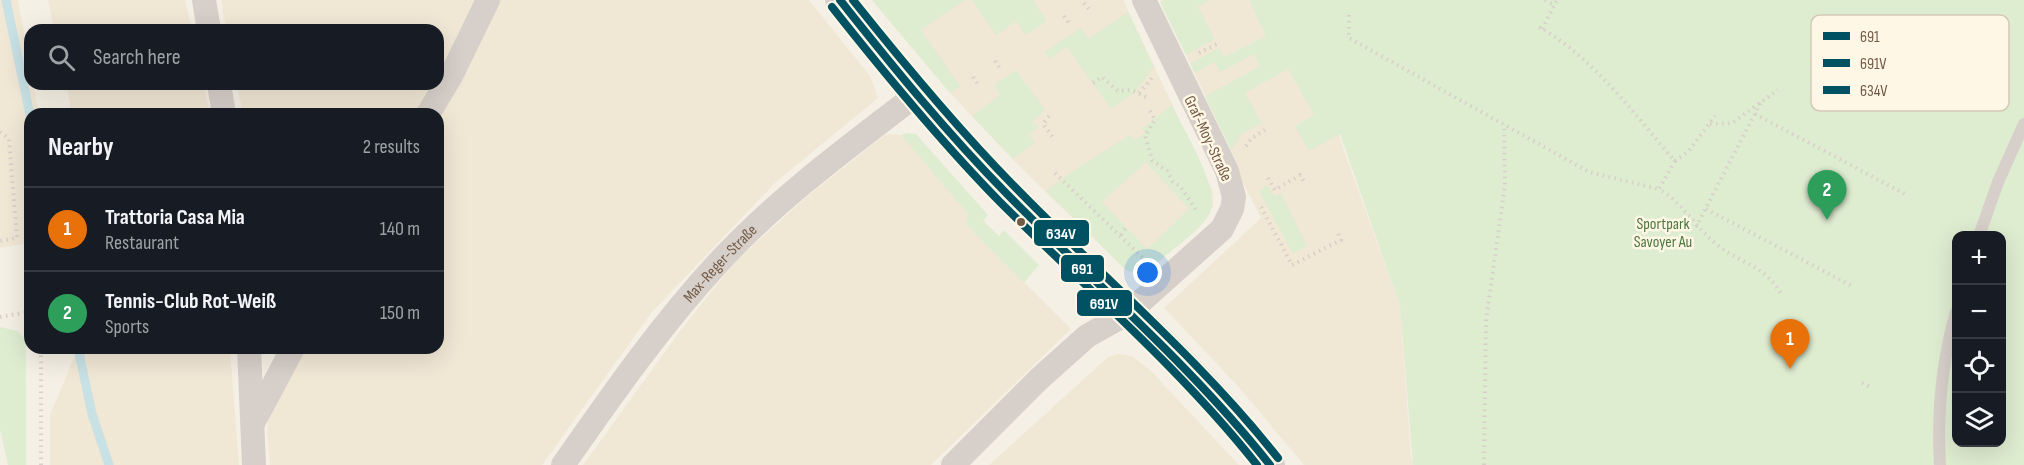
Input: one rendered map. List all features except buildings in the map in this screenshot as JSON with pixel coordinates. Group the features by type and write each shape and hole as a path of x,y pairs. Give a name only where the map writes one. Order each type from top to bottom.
{"street":[{"path":"204,0 208,24"},
{"path":"444,88 488,0"},
{"path":"840,0 916,95 1006,193 1195,376 1249,437 1270,465"},
{"name":"Graf-Moy-Straße","path":"953,465 1039,379 1086,336 1128,313 1222,229 1233,209 1234,197 1224,163 1144,0"},
{"path":"220,90 223,108"},
{"path":"432,108 443,90"},
{"name":"Max-Reger-Straße","path":"563,465 653,339 720,261 789,197 916,95"},
{"path":"249,354 254,465"},
{"path":"253,423 289,354"}],"lane":[{"path":"1981,231 2024,124"},
{"path":"1940,465 1942,389 1952,326"}],"path":[{"path":"1545,0 1555,2 1540,28 1564,43 1618,94 1675,161"},
{"path":"1084,3 1091,11"},
{"path":"1349,15 1349,38 1589,172 1659,189 1679,203 1696,227 1721,248 1770,277 1782,296"},
{"path":"1064,16 1070,25"},
{"path":"1209,48 1217,44"},
{"path":"994,62 1001,70"},
{"path":"1139,93 1157,73"},
{"path":"973,77 979,86"},
{"path":"1093,83 1102,77 1118,91 1131,90 1146,97"},
{"path":"1710,124 1732,123 1778,90"},
{"path":"1696,227 1761,102"},
{"path":"1150,111 1155,120 1145,136 1152,160 1167,171 1173,182 1180,186 1204,221"},
{"path":"1755,114 1905,194"},
{"path":"1049,116 1043,124 1055,140"},
{"path":"1659,189 1675,161 1688,152 1715,116"},
{"path":"1484,465 1486,321 1505,185 1504,124"},
{"path":"1258,134 1265,130"},
{"path":"0,132 9,140 17,238 0,242"},
{"path":"1054,173 1152,268"},
{"path":"1268,178 1275,190 1300,175 1304,181"},
{"path":"1169,186 1173,182"},
{"path":"1260,205 1292,265 1341,240 1337,231"},
{"path":"1706,209 1852,286"},
{"path":"1121,236 1126,227"},
{"path":"0,317 24,313"},
{"path":"41,354 41,465"},
{"path":"1862,382 1872,388"}],"shaded area":[{"path":"0,0 18,0 24,33 24,90 34,90 38,108 24,108 24,244 0,248"},
{"path":"48,0 185,0 191,24 53,24"},
{"path":"221,0 809,0 870,76 878,98 776,182 652,312 542,465 270,465 267,431 274,354 444,354 444,108 242,108 238,90 444,90 444,24 225,24"},
{"path":"872,0 1123,0 1212,189 1213,205 1208,216 1148,271 1140,274 1126,270 1020,167 950,93"},
{"path":"1160,0 1302,0 1342,145 1400,306 1411,457 1414,465 1304,465 1237,385 1164,308 1261,218"},
{"path":"67,90 205,90 209,108 71,108"},
{"path":"886,134 901,135 968,214 966,224 1071,329 931,465 583,465 680,331 734,263 804,199"},
{"path":"75,354 230,354 239,465 50,465 50,415"},
{"path":"1117,354 1132,356 1150,370 1239,465 989,465 1108,357"}],"green space":[{"path":"872,0 965,0 921,30 960,86 950,93"},
{"path":"971,0 1033,0 1047,21 1026,35 1016,21 996,35"},
{"path":"1211,0 1198,7 1215,39 1186,55 1160,2"},
{"name":"Sportpark Savoyer Au","path":"1249,0 2024,0 2024,465 1413,465 1400,306 1340,134 1309,151 1295,126 1314,115 1288,69 1245,93 1262,123 1241,135 1231,150 1205,96 1260,66 1254,54 1220,72 1215,62 1195,73 1190,64 1219,48 1224,57 1266,36"},
{"path":"1128,12 1154,67 1134,93 1111,109 1067,47 1049,59 1044,52 1081,28 1088,39"},
{"path":"1016,70 1045,110 1032,121 1038,127 1029,135 1035,143 1013,159 972,116 1000,95 994,85"},
{"path":"1172,105 1200,160 1211,191 1212,205 1205,221 1194,232 1152,268 1138,273 1126,270 1046,191 1074,170 1130,135 1135,140 1145,133 1142,128","holes":["1146,162 1189,209 1147,249 1102,202"]},
{"path":"916,134 988,215 983,221 999,236 1004,230 1039,265 1024,283 966,224 968,214 901,135"},
{"path":"1267,185 1274,196 1281,193 1307,246 1293,254 1259,191"},
{"path":"0,327 18,331 24,338 26,465 8,465 0,429"}],"waterway":[{"path":"6,0 24,86"},
{"path":"25,90 29,108"},
{"path":"79,354 92,414 109,465"}],"transit line":[{"name":"691","path":"840,0 921,99 985,171 1208,393 1270,465"},
{"name":"634V","path":"853,0 971,141 1216,386 1278,458"},
{"name":"691V","path":"832,7 913,107 978,179 1165,362 1197,395 1257,465"}],"place":[{"name":"Tennis-Club Rot-Weiß","path":"1827,220"},
{"name":"Trattoria Casa Mia","path":"1790,369"}]}
